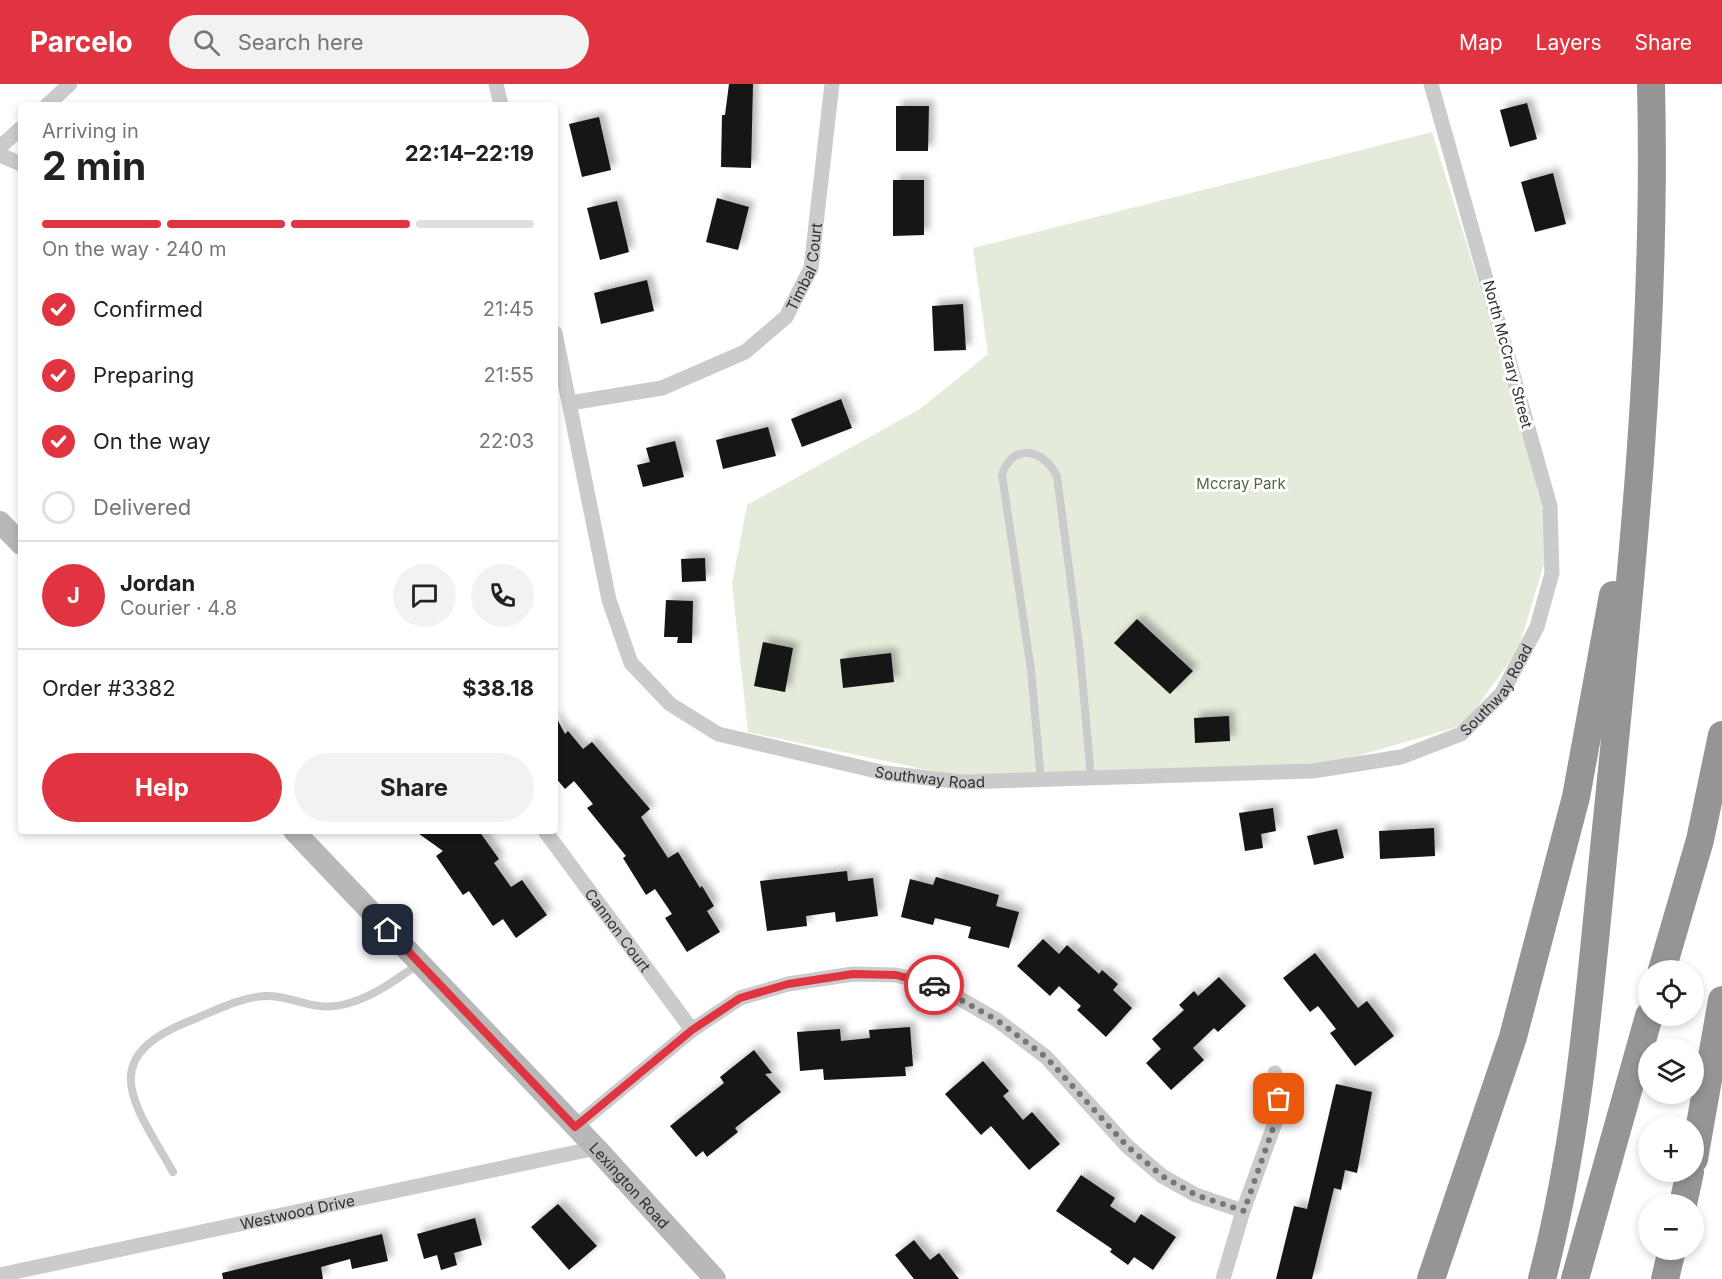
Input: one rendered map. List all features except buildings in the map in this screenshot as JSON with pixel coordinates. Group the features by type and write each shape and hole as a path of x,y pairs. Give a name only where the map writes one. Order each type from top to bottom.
{"highway":[{"path":"1542,1279 1555,1231 1578,1088 1635,544 1648,280 1651,84"},
{"path":"1431,1279 1514,1037 1576,797 1624,531 1648,280"},
{"path":"1665,960 1700,840 1722,735"},
{"path":"1702,1116 1722,1000"},
{"path":"1575,1279 1646,1026"},
{"path":"1665,1279 1670,1260"}],"main road":[{"path":"0,522 18,541"},
{"name":"Lexington Road","path":"297,834 596,1148 715,1279"}],"street":[{"path":"50,102 70,84"},
{"path":"496,84 500,102"},
{"name":"Timbal Court","path":"570,403 662,388 745,352 786,317 811,268 832,84"},
{"name":"North McCrary Street","path":"1431,84 1550,506 1552,573 1537,627"},
{"path":"0,147 18,131"},
{"path":"0,155 18,163"},
{"name":"Southway Road","path":"558,356 560,371 570,403 609,600 631,663 670,704 718,734 885,773 962,782 1313,771 1401,757 1461,734 1502,693 1537,627"},
{"name":"Cannon Court","path":"547,834 692,1030"},
{"path":"575,1127 692,1030 740,998 788,984 853,974 896,975 938,986 997,1020 1046,1057 1127,1146 1162,1176 1196,1195 1244,1211"},
{"path":"1223,1279 1276,1120 1279,1099 1275,1073"},
{"name":"Westwood Drive","path":"0,1275 596,1148"}],"lane":[{"path":"1041,780 1030,670 1002,475 1011,458 1022,453 1044,458 1052,465 1057,476 1080,653 1091,778"},
{"path":"173,1172 146,1124 129,1082 136,1054 148,1042 170,1029 230,1005 265,996 326,1008 345,1005 373,994 420,963"}],"green space":[{"name":"Mccray Park","path":"1432,132 1510,384 1551,541 1518,650 1464,725 1326,765 966,778 748,732 732,584 747,505 920,409 988,354 973,248"}],"way so far":[{"path":"934,985 997,1020 1046,1057 1127,1146 1162,1176 1196,1195 1244,1211 1276,1120 1279,1099"}],"route":[{"path":"388,930 575,1127 692,1030 740,998 788,984 853,974 896,975 934,985"}]}
